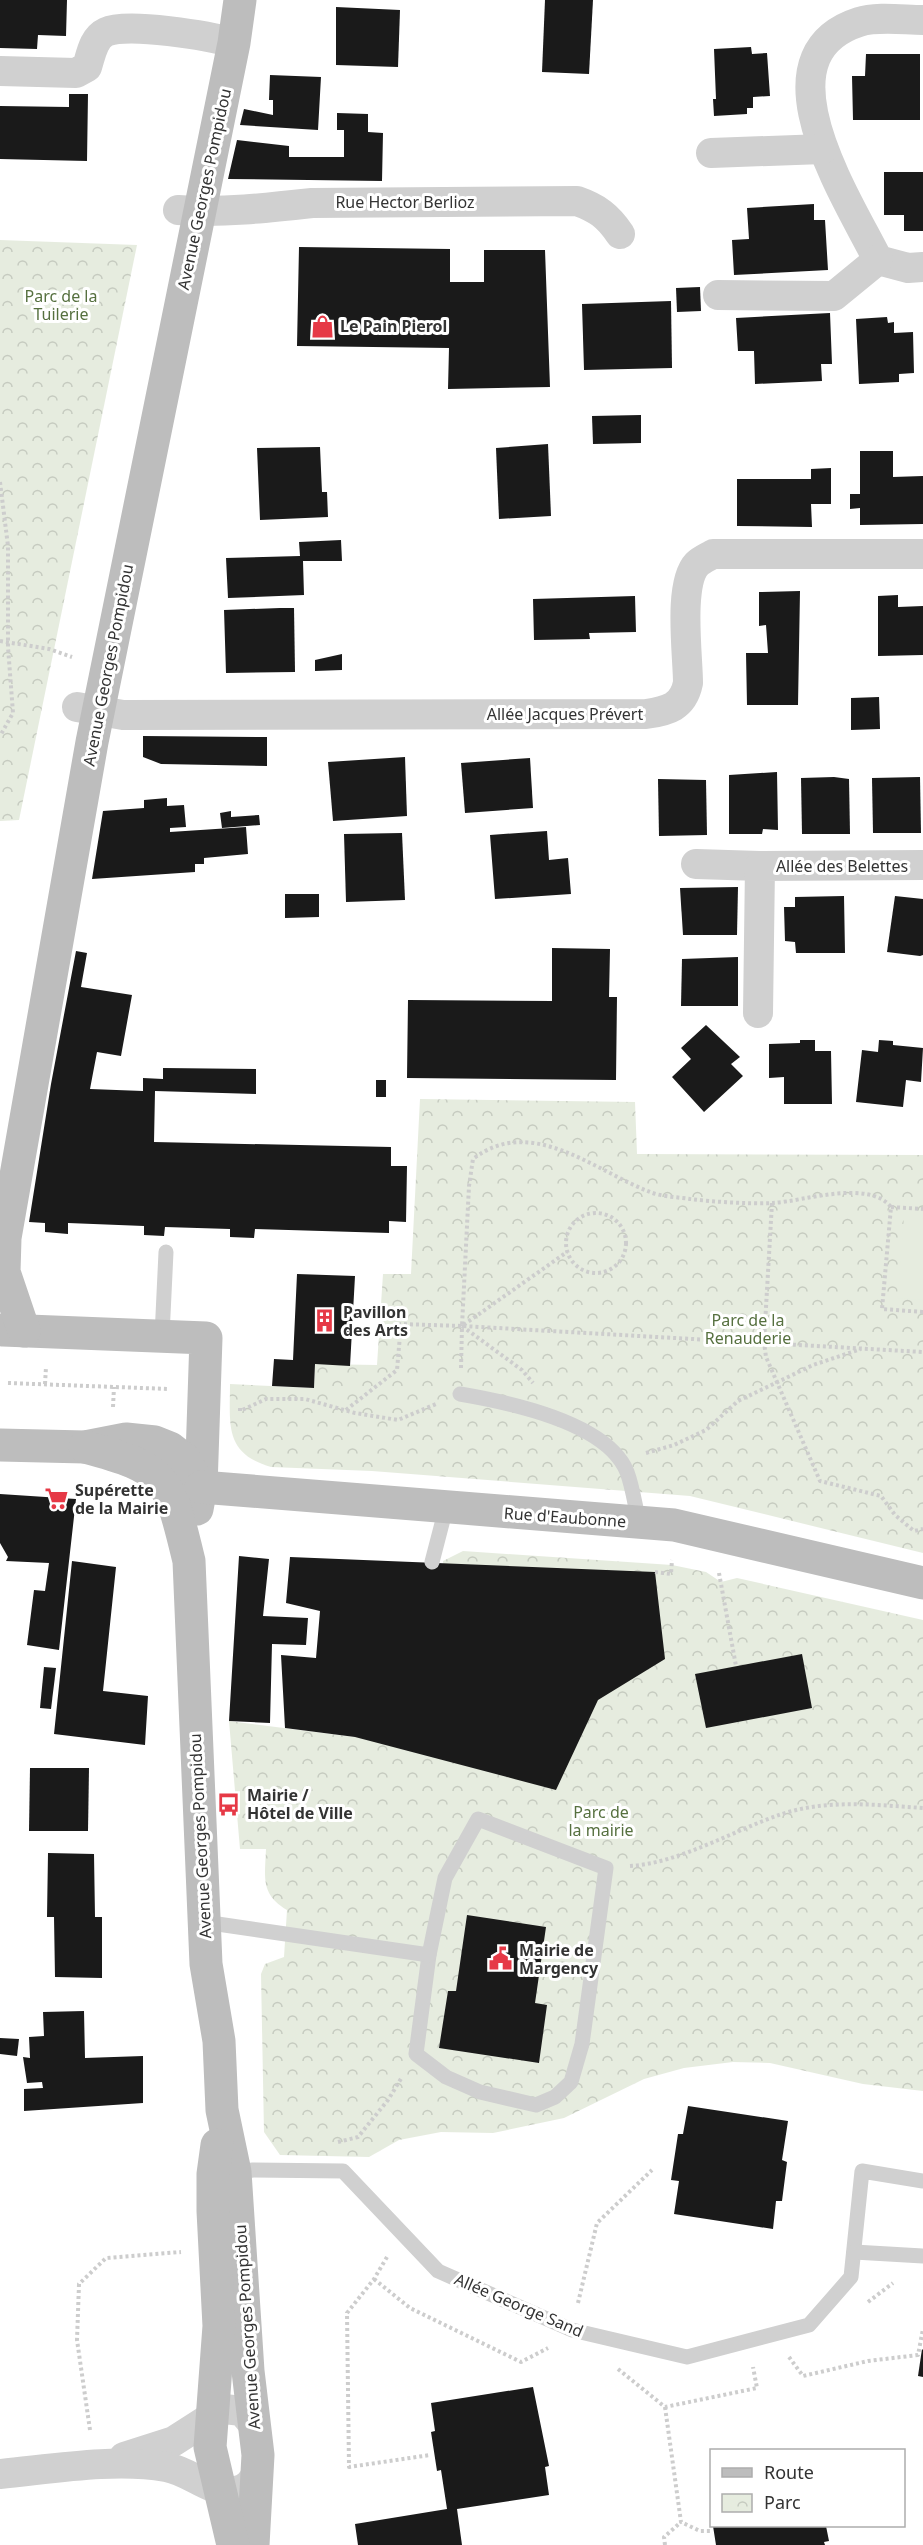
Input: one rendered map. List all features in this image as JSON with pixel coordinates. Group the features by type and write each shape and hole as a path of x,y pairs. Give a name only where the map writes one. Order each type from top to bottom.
{"main road":[{"name":"Avenue Georges Pompidou","path":"222,0 224,40"},
{"name":"Avenue Georges Pompidou","path":"0,1143 188,210 224,40 240,0"},
{"name":"Avenue Georges Pompidou","path":"188,210 86,661 88,709 5,1238 4,1272 12,1330 207,1338 201,1487 189,1561 208,1985 219,2041 224,2173 258,2471 254,2545"},
{"name":"Avenue Georges Pompidou","path":"0,1444 85,1447 126,1439 155,1442 170,1448 184,1459 201,1487"},
{"name":"Avenue Georges Pompidou","path":"85,1447 150,1469 158,1477 171,1497 177,1513 189,1561"},
{"name":"Rue d'Eaubonne","path":"201,1487 674,1525 923,1583"},
{"name":"Avenue Georges Pompidou","path":"224,2173 214,2249 219,2326 210,2447 233,2545"}],"street":[{"path":"923,20 861,20 842,28 814,59 810,80 811,113 823,149 878,260 908,268 923,267"},
{"path":"0,71 76,74 87,67 94,43 105,32 123,28 224,40"},
{"path":"711,153 823,149"},
{"name":"Rue Hector Berlioz","path":"188,210 269,208 312,202 577,201 607,216 620,234"},
{"path":"718,295 834,296 878,260"},
{"name":"Allée Jacques Prévert","path":"88,709 123,715 646,714 665,711 678,705 686,696 688,683 686,600 689,579 697,565 713,554 923,554"},
{"name":"Allée des Belettes","path":"696,864 923,865"},
{"name":"Allée des Belettes","path":"758,1013 760,866"},
{"path":"0,2474 93,2451 174,2441 224,2409 237,2409 253,2424"},
{"path":"93,2451 184,2472 221,2490 242,2490 258,2471"}],"lane":[{"path":"162,1336 166,1252"},
{"path":"460,1394 515,1403 567,1422 609,1448 627,1472 639,1522"},
{"path":"432,1562 446,1508"},
{"path":"477,1819 606,1868 582,2044 571,2082 555,2097 536,2105 480,2092 446,2077 416,2054 429,1955 445,1878 477,1819"},
{"path":"204,1922 429,1955"},
{"name":"Allée George Sand","path":"224,2173 343,2171 438,2271 572,2330 687,2357 809,2325 851,2277 862,2171 923,2181"},
{"path":"854,2252 923,2256"}],"path":[{"path":"0,482 8,546 8,642 13,713 0,736"},
{"path":"0,641 49,649 86,661"},
{"path":"240,1410 266,1398 305,1399 398,1420 460,1394 470,1177 473,1159 489,1147 508,1142 563,1149 652,1193 694,1199 771,1203 856,1192 884,1198 891,1207 882,1309 923,1312"},
{"path":"771,1203 764,1342 766,1357 820,1481 881,1496 895,1515 914,1531 923,1529"},
{"path":"891,1207 923,1209"},
{"path":"590,1213 609,1215 623,1229 626,1249 615,1266 607,1271 597,1273 578,1268 567,1252 568,1232 580,1217 590,1213"},
{"path":"462,1326 567,1252"},
{"path":"346,1410 397,1370 401,1324 923,1352"},
{"path":"462,1326 522,1370 567,1422"},
{"path":"620,1461 674,1445 706,1430 738,1401 813,1365 864,1348"},
{"path":"8,1383 204,1390"},
{"path":"712,1534 736,1666"},
{"path":"606,1868 666,1860 784,1813 839,1804 923,1808"},
{"path":"337,2142 358,2137 388,2100 416,2054"},
{"path":"572,2330 597,2223 652,2170"},
{"path":"401,2233 374,2279 346,2313 349,2467 430,2455"},
{"path":"93,2451 77,2340 79,2284 106,2258 214,2249"},
{"path":"785,2352 803,2376 868,2361 918,2355 923,2329"},
{"path":"664,2407 681,2522"},
{"path":"681,2522 700,2531 712,2531"},
{"path":"665,2545 664,2537 681,2522"}],"green space":[{"name":"Parc de la Tuilerie","path":"0,240 137,245 19,820 0,821"},
{"name":"Parc de la Renauderie","path":"420,1099 635,1102 637,1154 923,1155 923,1553 690,1496 372,1471 271,1467 245,1454 233,1436 230,1384 314,1388 315,1364 377,1365 383,1274 411,1274"},
{"path":"904,1217 923,1219 923,1300 897,1298"},
{"name":"Parc de la mairie","path":"463,1551 672,1565 706,1572 721,1582 737,1578 923,1620 923,2091 863,2084 770,2063 733,2062 684,2068 644,2079 564,2118 493,2133 441,2132 399,2140 369,2157 280,2155 264,2132 261,1974 265,1964 284,1957 287,1910 272,1898 268,1891 265,1876 266,1849 240,1849 229,1721 355,1737 446,1602 443,1561"}],"building":[{"path":"0,0 67,0 66,36 38,35 37,49 0,48"},
{"path":"545,0 593,0 589,74 542,72"},
{"path":"336,7 400,10 398,67 336,65"},
{"path":"751,47 752,54 767,53 770,96 753,97 753,108 747,108 747,114 714,116 713,99 716,99 714,49"},
{"path":"866,54 920,54 920,120 853,120 852,76 865,76"},
{"path":"270,75 321,77 318,130 240,125 244,109 273,115 273,100 269,100"},
{"path":"69,94 88,94 87,161 0,159 0,106 69,107"},
{"path":"337,113 368,114 368,132 383,133 382,181 228,179 237,140 289,146 289,157 344,157 344,130 337,130"},
{"path":"884,172 923,172 923,231 904,231 904,215 884,215"},
{"path":"814,204 814,220 825,220 828,270 734,275 732,240 749,239 747,208"},
{"path":"299,247 450,249 450,282 484,282 484,250 545,250 550,387 448,389 449,348 297,346"},
{"path":"700,287 701,311 677,312 676,288"},
{"path":"671,301 672,368 584,370 582,304"},
{"path":"830,313 832,364 821,364 822,381 755,384 754,351 738,351 736,318"},
{"path":"887,317 888,323 894,322 894,333 913,332 914,373 899,374 899,382 859,384 856,319"},
{"path":"641,415 641,443 593,444 592,416"},
{"path":"548,444 551,516 499,519 496,448"},
{"path":"320,447 322,492 327,492 328,517 260,520 257,448"},
{"path":"860,451 893,451 893,477 923,476 923,524 860,525 860,508 850,509 850,494 860,494"},
{"path":"831,468 831,504 811,504 812,527 737,526 737,479 811,479 811,469"},
{"path":"341,540 342,561 303,561 304,595 228,598 226,558 300,556 299,542"},
{"path":"800,591 798,705 747,705 746,653 768,653 766,625 759,626 759,592"},
{"path":"898,595 898,607 923,606 923,655 878,656 878,596"},
{"path":"635,596 636,632 589,633 590,639 534,640 533,599"},
{"path":"294,608 295,672 226,673 224,610"},
{"path":"342,654 342,670 315,671 315,660"},
{"path":"879,697 880,729 851,730 851,698"},
{"path":"143,736 267,737 267,766 161,764 143,757"},
{"path":"405,757 407,816 333,821 328,762"},
{"path":"530,758 533,808 465,813 461,763"},
{"path":"777,772 778,830 763,829 762,834 729,834 729,775"},
{"path":"920,777 921,833 873,833 872,778"},
{"path":"801,778 849,779 850,834 802,834"},
{"path":"658,779 706,780 707,835 659,836"},
{"path":"167,798 167,806 184,805 186,827 170,828 170,832 246,827 248,854 204,858 204,864 195,864 195,872 92,879 103,811 144,808 144,800"},
{"path":"231,811 231,817 259,815 260,825 222,828 220,813"},
{"path":"547,831 549,860 568,858 571,894 495,899 490,835"},
{"path":"402,833 405,900 346,902 344,834"},
{"path":"738,887 737,935 683,935 680,888"},
{"path":"285,894 319,894 319,917 285,918"},
{"path":"844,896 845,953 796,953 795,942 785,941 784,907 795,907 795,897"},
{"path":"895,896 923,899 923,955 887,952"},
{"path":"552,948 610,949 609,997 617,997 616,1080 407,1078 408,1000 552,1001"},
{"path":"76,951 87,953 81,987 132,995 121,1056 97,1052 90,1089 143,1091 143,1078 163,1079 163,1068 256,1069 256,1094 155,1091 154,1142 391,1147 391,1166 407,1166 406,1222 389,1221 389,1233 255,1229 254,1238 230,1237 230,1229 165,1227 164,1236 144,1235 144,1226 68,1223 68,1234 45,1232 45,1223 29,1222 51,1084"},
{"path":"738,957 738,1006 681,1006 682,959"},
{"path":"706,1025 740,1057 731,1064 743,1076 704,1112 672,1077 691,1059 681,1048"},
{"path":"800,1040 815,1040 815,1051 831,1051 832,1104 784,1104 784,1077 769,1078 769,1044 800,1043"},
{"path":"879,1040 893,1041 893,1045 923,1048 921,1082 906,1080 903,1107 856,1102 862,1050 878,1052"},
{"path":"376,1080 386,1080 386,1097 376,1097"},
{"name":"Pavillon des Arts","path":"297,1274 355,1276 350,1366 315,1364 314,1388 272,1386 274,1359 293,1360"},
{"path":"0,1494 76,1499 59,1650 27,1645 34,1590 45,1591 49,1563 6,1561 8,1557 0,1543"},
{"path":"239,1556 269,1559 263,1616 308,1618 306,1645 272,1644 270,1723 229,1721"},
{"path":"290,1557 655,1572 665,1659 598,1700 556,1790 355,1737 285,1728 281,1655 316,1658 320,1611 286,1603"},
{"path":"72,1561 116,1567 103,1691 148,1696 145,1745 54,1734"},
{"path":"802,1654 812,1708 706,1728 695,1674"},
{"path":"44,1667 56,1668 51,1709 40,1708"},
{"path":"30,1768 89,1768 88,1831 29,1831"},
{"path":"48,1853 94,1854 95,1917 102,1917 102,1978 55,1977 54,1917 47,1917"},
{"name":"Mairie de Margency","path":"467,1915 546,1927 535,2003 547,2005 539,2063 439,2048 448,1991 456,1991"},
{"path":"84,2011 85,2058 143,2056 143,2103 24,2111 24,2089 43,2088 42,2082 27,2083 23,2057 30,2058 29,2037 44,2036 43,2012"},
{"path":"0,2038 19,2039 17,2056 0,2054"},
{"path":"688,2106 788,2121 782,2160 787,2162 782,2201 776,2201 773,2229 674,2214 679,2181 671,2180 678,2134 683,2134"},
{"path":"923,2350 923,2377 918,2376"},
{"path":"533,2387 549,2466 545,2467 549,2495 457,2509 462,2545 358,2545 355,2524 447,2509 441,2470 437,2471 431,2432 435,2431 431,2403"},
{"path":"713,2527 826,2527 829,2541 824,2542 825,2545 716,2545"}],"place":[{"name":"Le Pain Pierol","path":"322,326"},
{"name":"Pavillon des Arts","path":"325,1321"},
{"name":"Supérette de la Mairie","path":"57,1499"},
{"name":"Mairie / Hôtel de Ville","path":"229,1804"},
{"name":"Mairie de Margency","path":"501,1959"}]}
